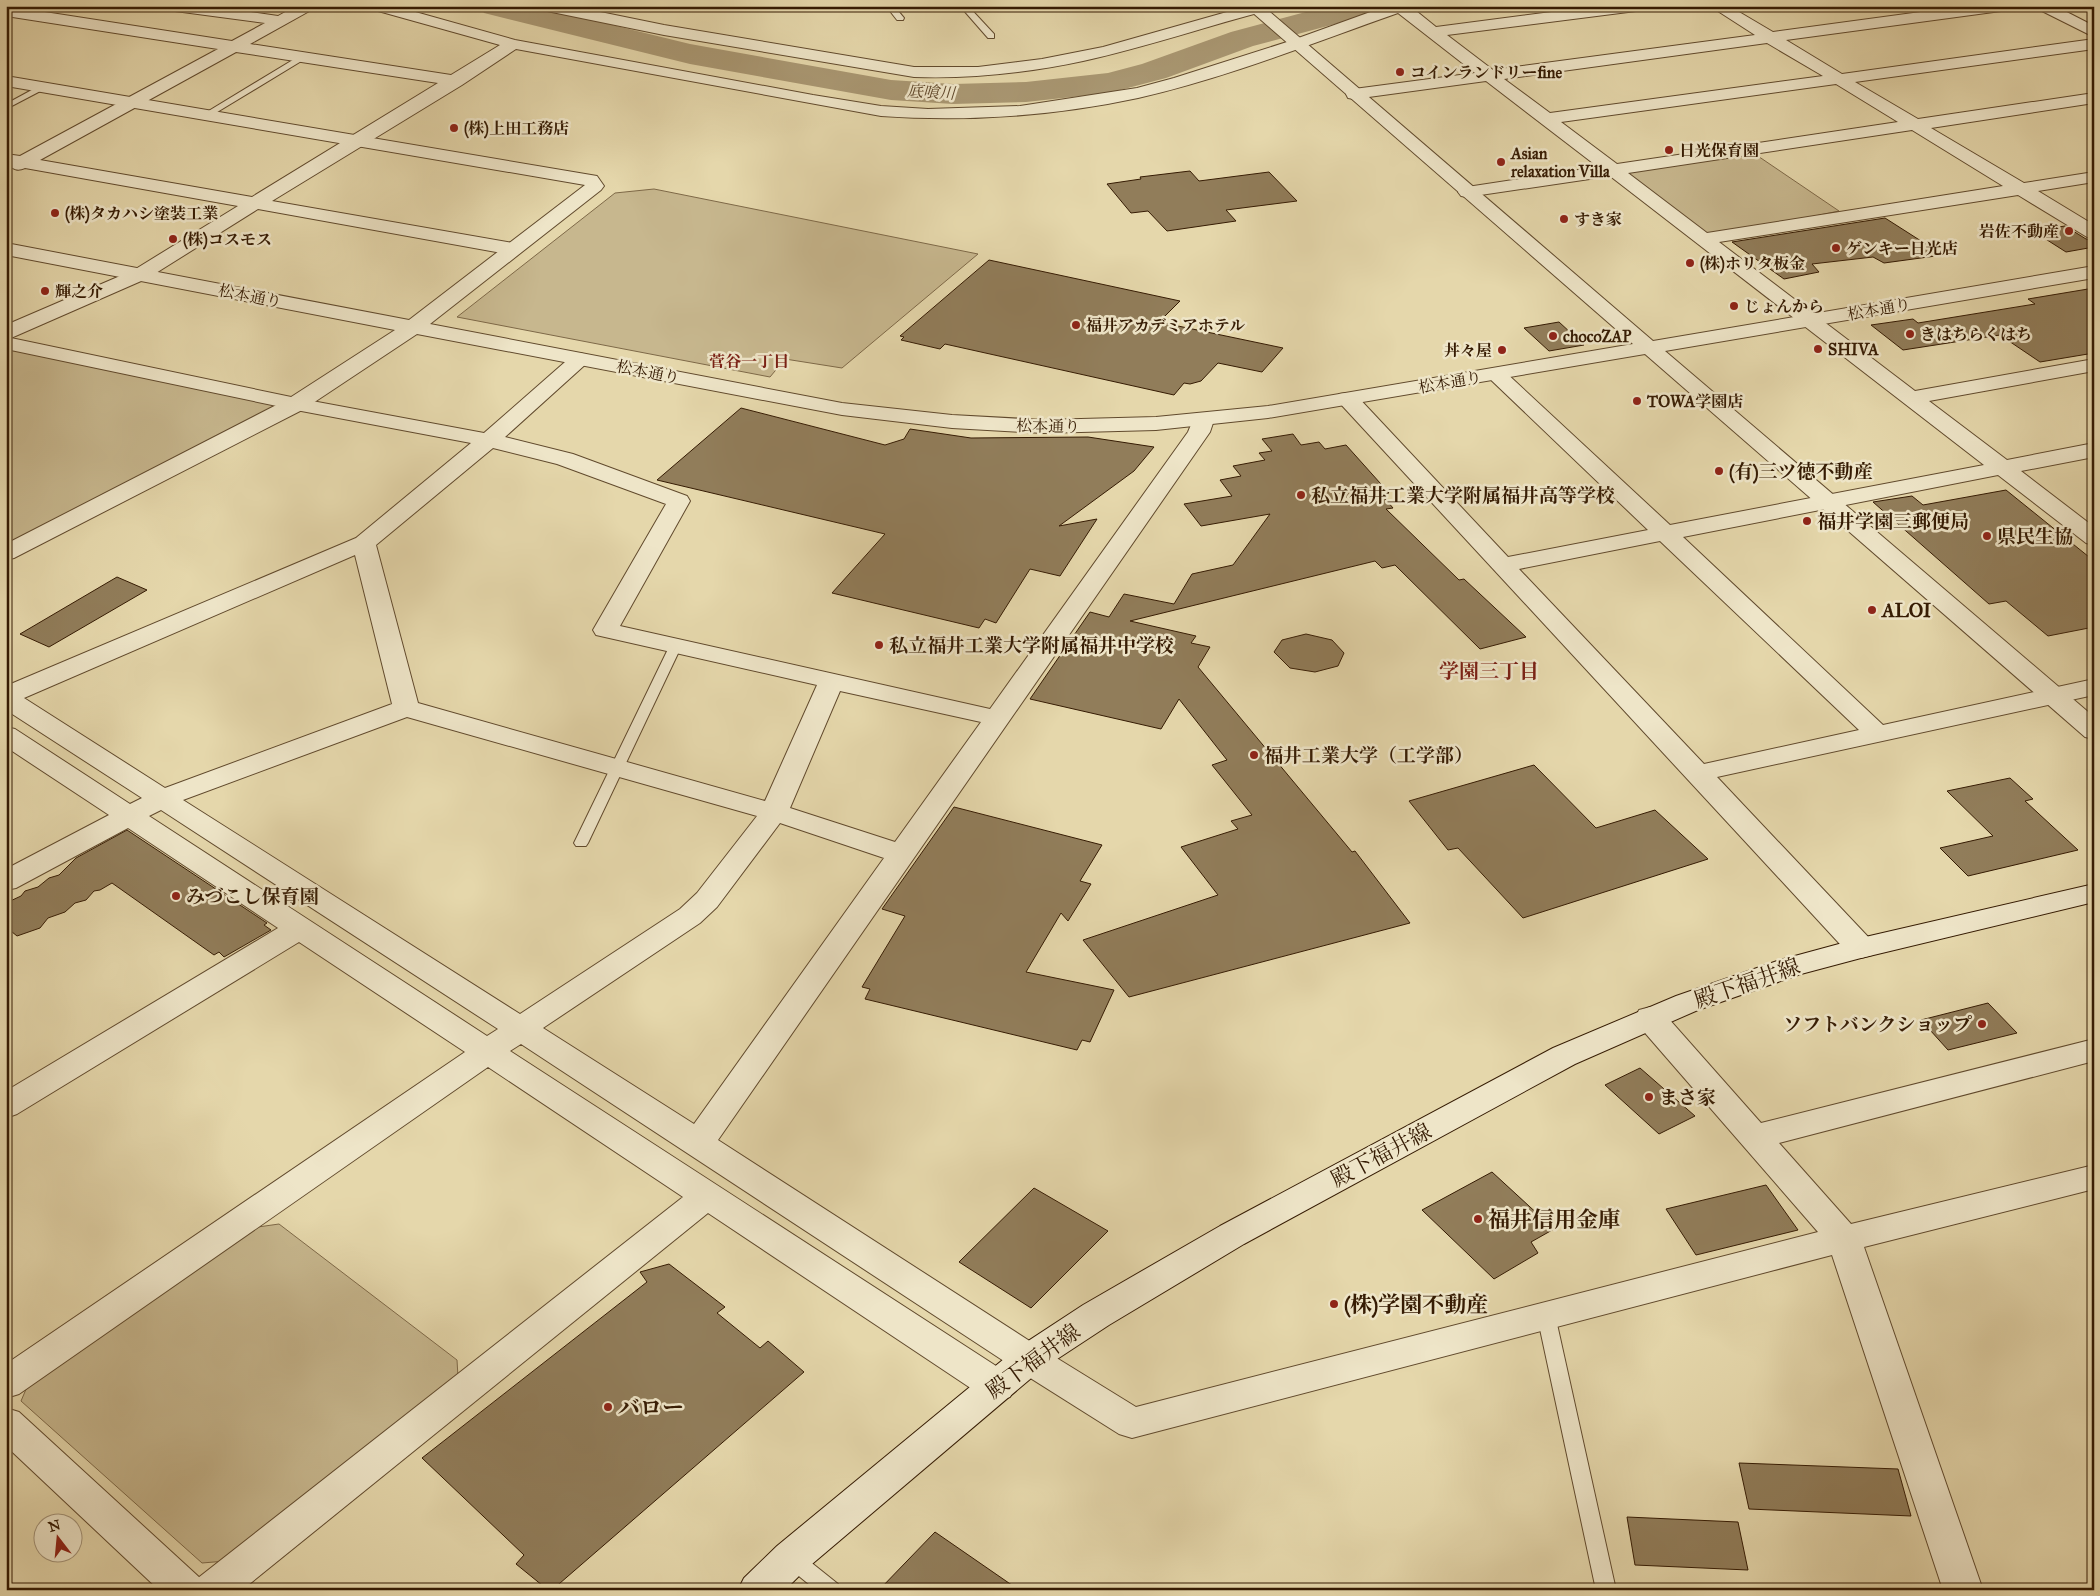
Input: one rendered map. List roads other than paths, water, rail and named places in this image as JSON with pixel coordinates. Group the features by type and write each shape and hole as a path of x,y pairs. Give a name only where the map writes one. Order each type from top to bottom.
{"street":[{"path":"175,6 281,21"},
{"path":"6,171 15,160 132,102 308,6"},
{"path":"376,6 512,44 813,100 881,111 928,114 1020,111 1137,93 1180,82 1293,41 1401,7 2094,538"},
{"path":"547,6 664,30 914,72 953,74 998,71 1086,55 1259,8 1293,41 1467,192 2094,732"},
{"path":"1434,32 1636,6"},
{"path":"1718,6 2094,234"},
{"path":"1354,94 2002,6"},
{"path":"2043,6 2094,32"},
{"path":"7,11 456,81"},
{"path":"172,37 218,12"},
{"path":"6,333 141,274 258,204 512,44"},
{"path":"1548,119 2094,44"},
{"path":"6,81 591,180 595,186 413,327 296,404 6,553"},
{"path":"1467,192 2094,98"},
{"path":"15,160 513,249"},
{"path":"1704,238 2094,177"},
{"name":"松本通り","path":"6,249 842,409 935,420 1006,425 1102,426 1203,420 1347,400 2094,272"},
{"path":"6,343 296,404 489,440 564,459 679,501 605,630 997,718"},
{"path":"6,697 364,543 489,440 580,359"},
{"path":"1912,398 2094,365"},
{"path":"1496,374 1666,532 1878,734"},
{"path":"1347,400 1861,948"},
{"path":"698,1143 1199,432 1203,420"},
{"path":"1502,565 2094,450"},
{"path":"364,543 406,708"},
{"path":"6,1383 520,1029 690,916 707,900 774,812 832,680"},
{"path":"1698,773 2094,687"},
{"path":"6,697 698,1143 1029,1359 1132,1423 1844,1239 2094,1177"},
{"path":"6,881 162,798 406,708 774,812 902,854"},
{"path":"6,735 130,815 298,929 488,1051 996,1386"},
{"name":"殿下福井線","path":"758,1590 791,1558 1029,1359 1096,1315 1232,1235 1564,1056 1650,1018 1791,968 1861,948 2094,893"},
{"path":"6,1106 298,929"},
{"path":"1650,1018 1844,1239 1963,1590"},
{"path":"1755,1137 2094,1050"},
{"path":"212,1590 707,1196"},
{"path":"6,1423 186,1590"}],"lane":[{"path":"890,6 900,18"},
{"path":"964,6 991,36"},
{"path":"206,115 304,57"},
{"path":"6,107 44,87"},
{"path":"581,843 676,645"},
{"path":"1546,1316 1606,1590"},
{"path":"791,1558 831,1590"}],"waterway":[{"name":"底喰川","path":"495,6 690,54 891,90 953,94 1026,92 1109,83 1154,71 1242,39 1365,6"}],"place":[{"name":"コインランドリーfine","path":"1400,72"},
{"name":"(株)上田工務店","path":"454,128"},
{"name":"日光保育園","path":"1669,150"},
{"name":"Asian relaxation Villa","path":"1501,162"},
{"name":"(株)タカハシ塗装工業","path":"55,213"},
{"name":"すき家","path":"1564,219"},
{"name":"岩佐不動産","path":"2069,231"},
{"name":"(株)コスモス","path":"173,239"},
{"name":"ゲンキー日光店","path":"1836,248"},
{"name":"(株)ホリタ板金","path":"1690,263"},
{"name":"輝之介","path":"45,291"},
{"name":"じょんから","path":"1734,306"},
{"name":"福井アカデミアホテル","path":"1076,325"},
{"name":"きはちらくはち","path":"1910,334"},
{"name":"chocoZAP","path":"1553,336"},
{"name":"SHIVA","path":"1818,349"},
{"name":"丼々屋","path":"1502,350"},
{"name":"TOWA学園店","path":"1637,401"},
{"name":"(有)三ツ徳不動産","path":"1719,471"},
{"name":"私立福井工業大学附属福井高等学校","path":"1301,495"},
{"name":"福井学園三郵便局","path":"1807,521"},
{"name":"県民生協","path":"1987,536"},
{"name":"ALOI","path":"1872,610"},
{"name":"私立福井工業大学附属福井中学校","path":"879,645"},
{"name":"福井工業大学（工学部）","path":"1254,755"},
{"name":"みづこし保育園","path":"176,896"},
{"name":"ソフトバンクショップ","path":"1982,1024"},
{"name":"まさ家","path":"1649,1097"},
{"name":"福井信用金庫","path":"1478,1219"},
{"name":"(株)学園不動産","path":"1334,1304"},
{"name":"バロー","path":"608,1407"}],"district":[{"name":"菅谷一丁目","path":"749,361"},
{"name":"学園三丁目","path":"1489,671"}]}
